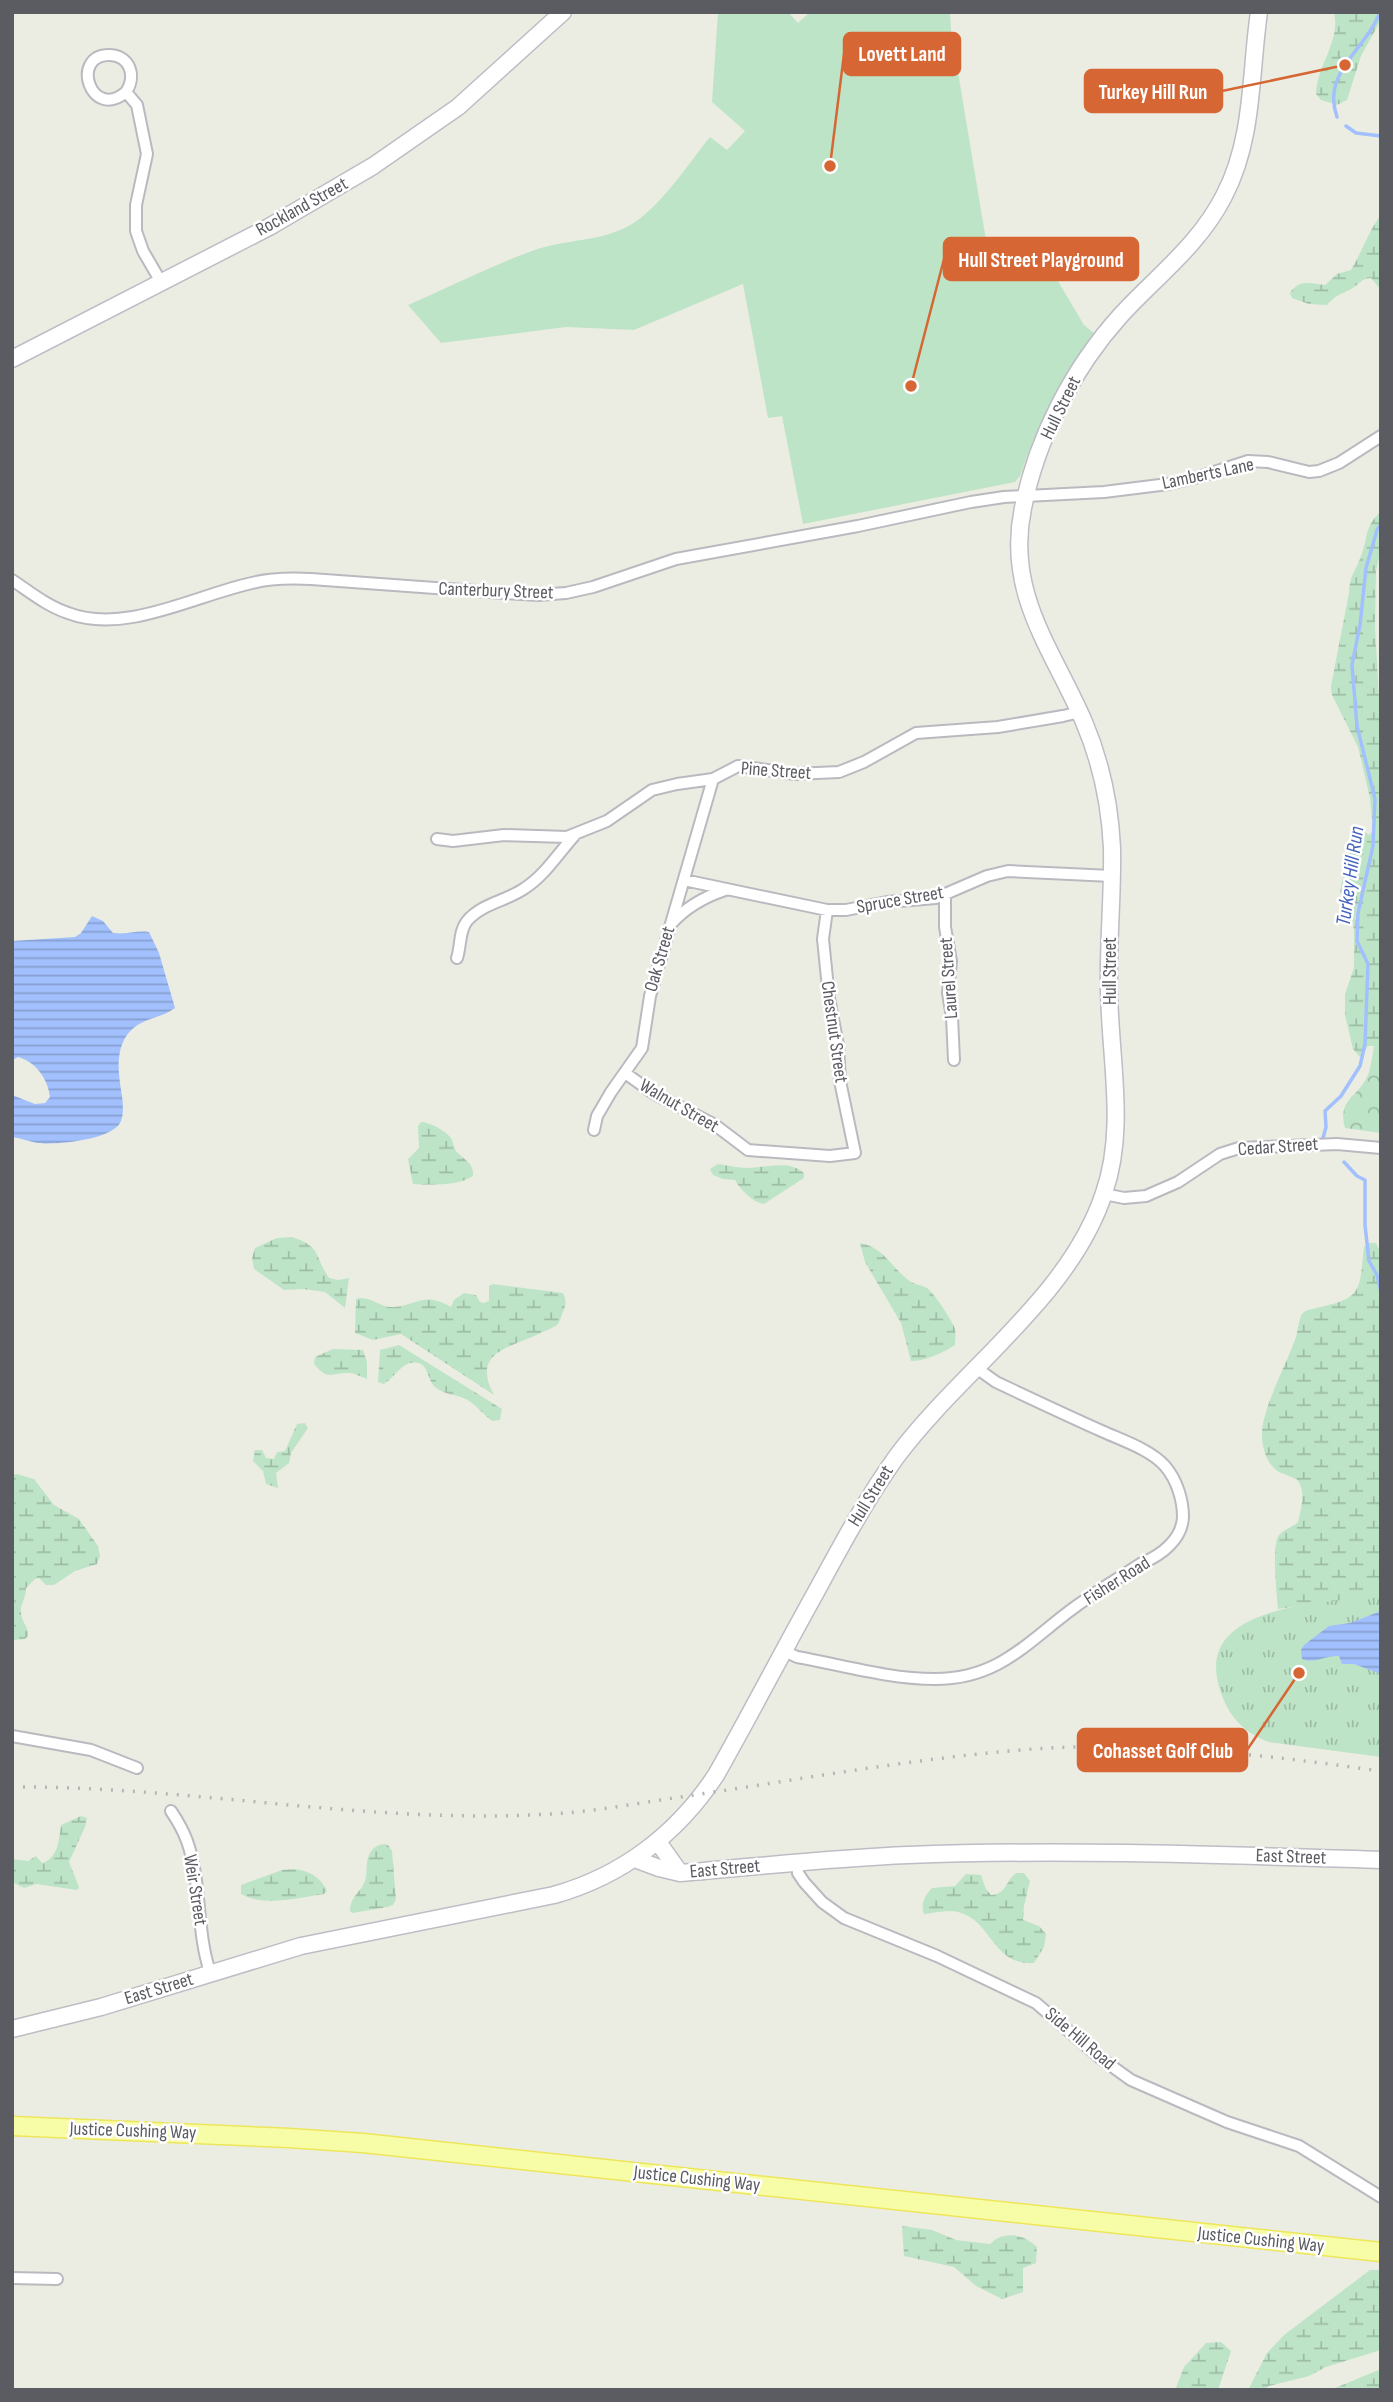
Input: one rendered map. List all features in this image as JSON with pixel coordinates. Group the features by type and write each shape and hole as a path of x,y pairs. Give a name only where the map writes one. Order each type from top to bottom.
{"main road":[{"name":"Rockland Street","path":"12,359 306,206 407,145 491,80 564,12"},
{"name":"Hull Street","path":"635,1859 658,1842 689,1811 710,1784 879,1481 912,1437 1064,1271 1090,1229 1104,1194 1111,1166 1116,1123 1109,991 1111,831 1095,750 1080,712 1038,630 1027,597 1019,546 1026,496 1034,467 1051,423 1086,360 1119,317 1196,239 1230,185 1245,135 1259,12"},
{"path":"658,1842 680,1873"},
{"name":"East Street","path":"12,2029 101,2007 210,1972 339,1937 554,1895 593,1881 635,1859 666,1871 680,1873 896,1856 985,1854 1216,1854 1381,1860"},
{"name":"Justice Cushing Way","path":"12,2126 363,2143 1381,2252"}],"street":[{"path":"108,55 126,62 132,73 132,80 126,92 116,98 98,96 88,81 92,63 108,55"},
{"path":"126,92 137,105 147,154 137,197 136,231 143,251 161,282"},
{"name":"Lamberts Lane","path":"1026,496 1104,492 1168,484 1248,461 1268,462 1308,472 1318,471 1339,463 1381,436"},
{"name":"Canterbury Street","path":"12,580 58,610 91,618 118,618 153,612 244,584 280,578 557,594 583,589 689,556 858,526 971,502 1026,496"},
{"name":"Pine Street","path":"437,839 453,841 505,835 563,838 574,836 607,821 652,790 677,783 713,779 732,768 743,766 795,774 839,772 864,762 916,733 998,727 1080,712"},
{"name":"Oak Street","path":"594,1130 599,1111 644,1044 648,1002 713,779"},
{"path":"457,958 462,929 471,917 535,881 574,836"},
{"name":"Spruce Street","path":"684,880 827,909 846,910 945,895 987,876 1007,872 1112,876"},
{"path":"669,926 684,911 701,900 728,889"},
{"name":"Laurel Street","path":"945,895 945,927 951,961 948,993 954,1060"},
{"name":"Chestnut Street","path":"827,909 823,939 829,998 855,1153"},
{"name":"Walnut Street","path":"625,1073 653,1093 715,1125 748,1150 830,1156 855,1153"},
{"name":"Cedar Street","path":"1104,1194 1124,1198 1146,1196 1178,1182 1220,1154 1239,1148 1337,1144 1381,1148"},
{"name":"Fisher Road","path":"783,1651 797,1657 920,1678 949,1678 980,1671 1020,1652 1074,1608 1152,1559 1176,1538 1182,1523 1181,1501 1170,1474 1159,1460 996,1382 975,1367"},
{"path":"12,1736 91,1750 137,1768"},
{"name":"Weir Street","path":"172,1811 187,1842 192,1862 210,1972"},
{"name":"Side Hill Road","path":"797,1863 798,1873 804,1882 822,1902 844,1918 937,1956 1036,2003 1099,2057 1131,2080 1227,2122 1299,2146 1381,2197"},
{"path":"12,2278 57,2279"}],"green space":[{"path":"718,12 788,12 798,23 810,12 950,12 988,252 1021,249 1036,244 1084,325 1095,334 1071,367 1052,402 1015,482 803,524 782,416 768,418 743,284 634,330 566,327 441,343 408,305 532,251 623,229 656,204 710,137 727,150 745,131 712,102"},
{"path":"1334,12 1381,12 1381,20 1361,56 1347,100 1337,105 1321,100 1316,94 1320,73 1332,43"},
{"path":"1381,215 1381,290 1371,278 1339,295 1327,305 1309,304 1292,298 1290,293 1297,286 1305,283 1325,285 1337,274 1351,270"},
{"path":"1381,511 1375,627 1381,733 1381,1052 1374,1046 1368,1046 1360,1057 1353,1049 1345,1015 1345,994 1354,968 1354,930 1340,892 1354,832 1362,830 1369,835 1373,831 1370,798 1358,747 1332,695 1331,686 1350,582 1369,528"},
{"path":"1374,1046 1381,1052 1381,1133 1345,1128 1343,1119 1345,1106 1368,1075"},
{"path":"421,1122 437,1127 448,1135 456,1151 471,1166 473,1176 453,1183 413,1184 408,1159 419,1148 418,1126"},
{"path":"718,1164 747,1168 791,1166 804,1173 804,1178 764,1204 747,1195 735,1180 713,1175 710,1169"},
{"path":"292,1237 313,1249 329,1278 349,1278 345,1308 325,1292 284,1290 254,1269 252,1258 255,1248 277,1238"},
{"path":"860,1243 875,1249 904,1277 930,1291 953,1325 955,1345 934,1356 911,1361 901,1323 865,1262"},
{"path":"1369,1243 1376,1243 1381,1254 1381,1591 1361,1597 1278,1609 1275,1549 1279,1535 1298,1522 1302,1495 1298,1481 1279,1472 1266,1456 1262,1441 1264,1419 1295,1340 1302,1314 1307,1310 1343,1301 1356,1291 1364,1247"},
{"path":"493,1284 563,1293 565,1301 557,1325 508,1347 491,1360 487,1368 488,1380 494,1395 401,1334 373,1340 355,1333 356,1299 365,1298 393,1307 428,1299 451,1307 454,1300 464,1293 476,1295 480,1302 489,1301 489,1286"},
{"path":"399,1345 502,1409 500,1420 492,1421 466,1399 439,1390 421,1364 407,1364 384,1384 378,1382 380,1350"},
{"path":"333,1349 363,1350 367,1362 367,1379 350,1373 330,1375 319,1370 314,1364 315,1357"},
{"path":"305,1423 308,1428 291,1453 289,1463 276,1473 278,1488 266,1484 263,1471 253,1461 255,1450 262,1450 266,1458 274,1459 277,1452 285,1451 297,1424"},
{"path":"12,1475 34,1479 54,1505 79,1519 98,1546 100,1556 97,1564 75,1571 54,1585 46,1585 39,1578 35,1579 26,1588 21,1609 28,1636 25,1639 12,1640"},
{"path":"1381,1591 1381,1757 1269,1742 1252,1734 1232,1716 1220,1690 1216,1661 1226,1639 1245,1624 1270,1613"},
{"path":"81,1816 87,1818 85,1827 69,1862 79,1887 77,1890 36,1884 24,1888 12,1882 12,1859 28,1861 36,1856 42,1863 47,1861 57,1848 61,1825"},
{"path":"384,1844 392,1851 396,1899 393,1905 388,1907 352,1913 352,1902 365,1881 368,1856 374,1848"},
{"path":"295,1869 314,1876 327,1891 324,1894 271,1901 241,1894 241,1885 282,1870"},
{"path":"1016,1873 1024,1873 1030,1881 1023,1920 1039,1926 1046,1934 1044,1947 1034,1963 1009,1958 970,1917 950,1911 924,1914 924,1900 932,1888 955,1886 966,1874 981,1875 991,1895 1000,1893"},
{"path":"902,2226 932,2230 956,2240 990,2244 1001,2237 1014,2235 1037,2247 1036,2263 1023,2268 1023,2292 1002,2299 976,2286 954,2267 904,2256"},
{"path":"1370,2270 1381,2270 1381,2350 1263,2390 1248,2390 1267,2353 1284,2335"},
{"path":"1221,2342 1231,2351 1218,2390 1175,2390 1184,2367 1206,2343"},
{"path":"1381,2369 1381,2390 1330,2390"}],"water":[{"path":"92,916 103,921 113,933 149,932 159,953 175,1008 142,1022 125,1038 119,1067 123,1114 114,1129 95,1137 57,1143 38,1143 12,1137 12,1095 35,1104 45,1103 50,1097 44,1078 36,1067 18,1057 12,1060 12,941 75,937 81,933"},
{"path":"1381,1611 1381,1674 1354,1664 1342,1664 1339,1656 1302,1659 1301,1650 1304,1645 1329,1626 1350,1623"}],"waterway":[{"name":"Turkey Hill Run","path":"1337,117 1334,101 1340,74 1380,12"},
{"name":"Turkey Hill Run","path":"1346,126 1356,133 1381,136"},
{"name":"Turkey Hill Run","path":"1323,1138 1326,1127 1325,1111 1341,1096 1360,1066 1365,1044 1368,964 1357,941 1358,913 1373,846 1375,799 1357,726 1352,665 1360,625 1366,568 1381,524"},
{"name":"Turkey Hill Run","path":"1344,1162 1357,1176 1365,1180 1365,1225 1369,1261 1377,1275 1381,1292"}],"railway":[{"path":"12,1787 147,1792 349,1810 483,1816 581,1812 925,1760 1056,1748 1195,1750 1381,1771"}],"place":[{"name":"Turkey Hill Run","path":"1345,65"},
{"name":"Lovett Land","path":"830,166"},
{"name":"Hull Street Playground","path":"911,386"},
{"name":"Cohasset Golf Club","path":"1299,1673"}]}
